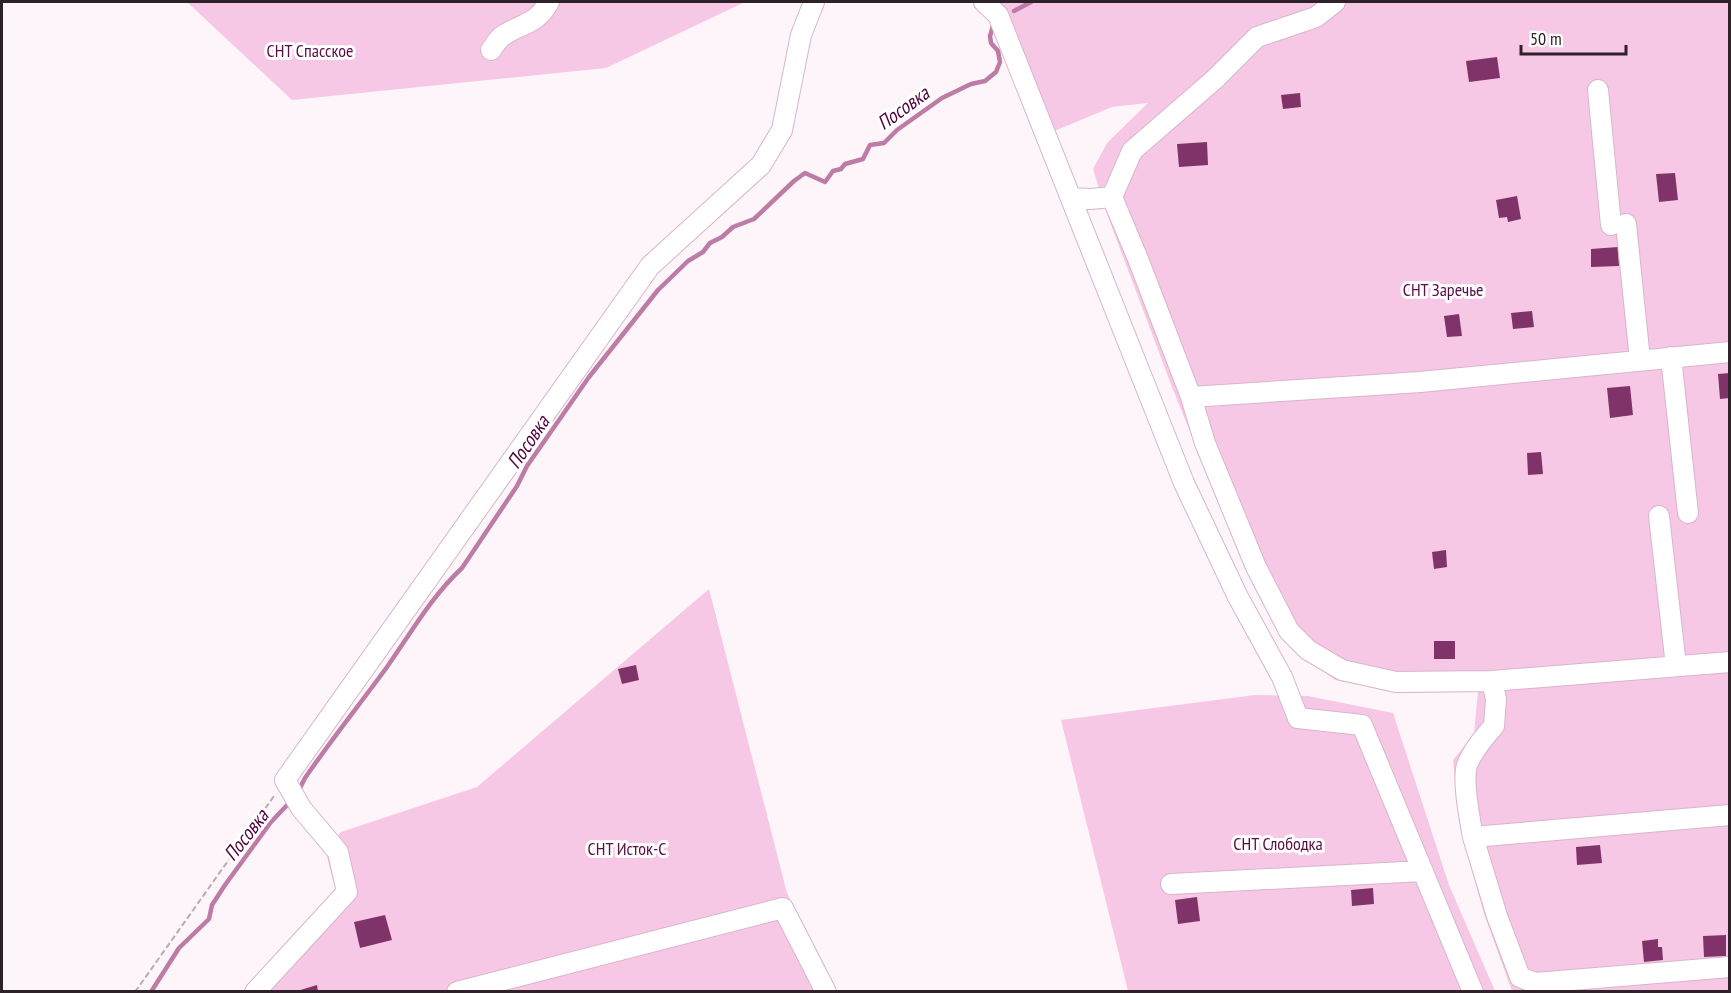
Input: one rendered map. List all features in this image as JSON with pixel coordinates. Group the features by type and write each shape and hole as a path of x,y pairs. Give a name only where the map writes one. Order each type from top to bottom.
{"street":[{"path":"491,50 504,35 536,19 549,2"},
{"path":"255,992 347,892 338,852 301,808 287,784 650,266 762,165 782,130 801,35 814,2"},
{"path":"984,2 998,15 1184,483 1238,597 1282,677 1298,718 1362,725 1473,992"},
{"path":"1335,2 1316,16 1257,37 1215,79 1132,151 1112,197 1191,397 1205,443 1256,567 1289,632 1308,650 1342,670 1396,681 1492,681 1730,662"},
{"path":"1599,90 1640,360"},
{"path":"1072,198 1112,197"},
{"path":"1191,397 1420,382 1730,352"},
{"path":"1671,357 1688,513"},
{"path":"1659,516 1676,666"},
{"path":"1492,681 1496,699 1494,726 1478,744 1466,767 1467,794 1473,837 1517,984 1730,967"},
{"path":"1473,837 1730,814"},
{"path":"1171,884 1424,871"},
{"path":"457,992 783,908 826,992"}],"path":[{"path":"135,992 287,784"}],"green space":[{"name":"СНТ Спасское","path":"187,2 745,2 606,68 292,100"},
{"name":"СНТ Заречье","path":"1000,2 1729,2 1729,991 1512,991 1484,914 1468,856 1457,800 1453,760 1474,734 1478,691 1408,693 1335,680 1280,636 1244,566 1172,387 1107,214 1093,169 1107,143 1148,103 1112,107 1052,132"},
{"name":"СНТ Исток-С","path":"709,589 787,893 833,991 245,992 336,892 325,849 341,832 477,787"},
{"name":"СНТ Слободка","path":"1255,695 1308,696 1393,713 1449,885 1495,991 1128,991 1061,720"}],"building":[{"path":"1497,57 1500,78 1469,82 1466,61"},
{"path":"1300,93 1301,107 1283,109 1281,95"},
{"path":"1207,142 1208,165 1179,167 1177,144"},
{"path":"1675,173 1678,200 1659,202 1656,174"},
{"path":"1517,196 1521,219 1508,222 1507,217 1499,218 1496,200"},
{"path":"1618,247 1619,266 1591,267 1591,249"},
{"path":"1532,311 1534,327 1513,329 1511,313"},
{"path":"1459,314 1462,336 1447,337 1444,316"},
{"path":"1730,373 1730,398 1720,399 1718,374"},
{"path":"1630,386 1633,415 1610,418 1607,388"},
{"path":"1541,452 1543,474 1528,475 1527,453"},
{"path":"1446,550 1447,567 1434,569 1432,552"},
{"path":"1434,641 1455,641 1455,659 1434,659"},
{"path":"636,665 639,680 622,684 618,669"},
{"path":"1600,845 1602,863 1577,865 1576,847"},
{"path":"1373,888 1374,904 1352,906 1351,890"},
{"path":"1197,897 1200,921 1178,924 1175,900"},
{"path":"385,915 392,940 360,948 354,922"},
{"path":"1726,935 1726,956 1704,957 1703,936"},
{"path":"1658,939 1658,947 1662,947 1663,960 1644,962 1642,941"},
{"path":"317,985 318,992 297,992 297,991"}],"waterway":[{"name":"Посовка","path":"1014,11 1031,2"},
{"name":"Посовка","path":"298,792 305,778 431,603 462,568 517,486 527,466 589,377 658,290 688,261 703,252 710,243 722,237 733,227 754,219 805,173 825,182 833,171 841,169 845,164 863,159 870,145 884,143 897,130 942,98 971,84 985,81 996,72 1000,62 998,51 991,43 990,36 993,26"},
{"name":"Посовка","path":"151,992 179,948 209,919 212,905 271,822 291,801"}]}
